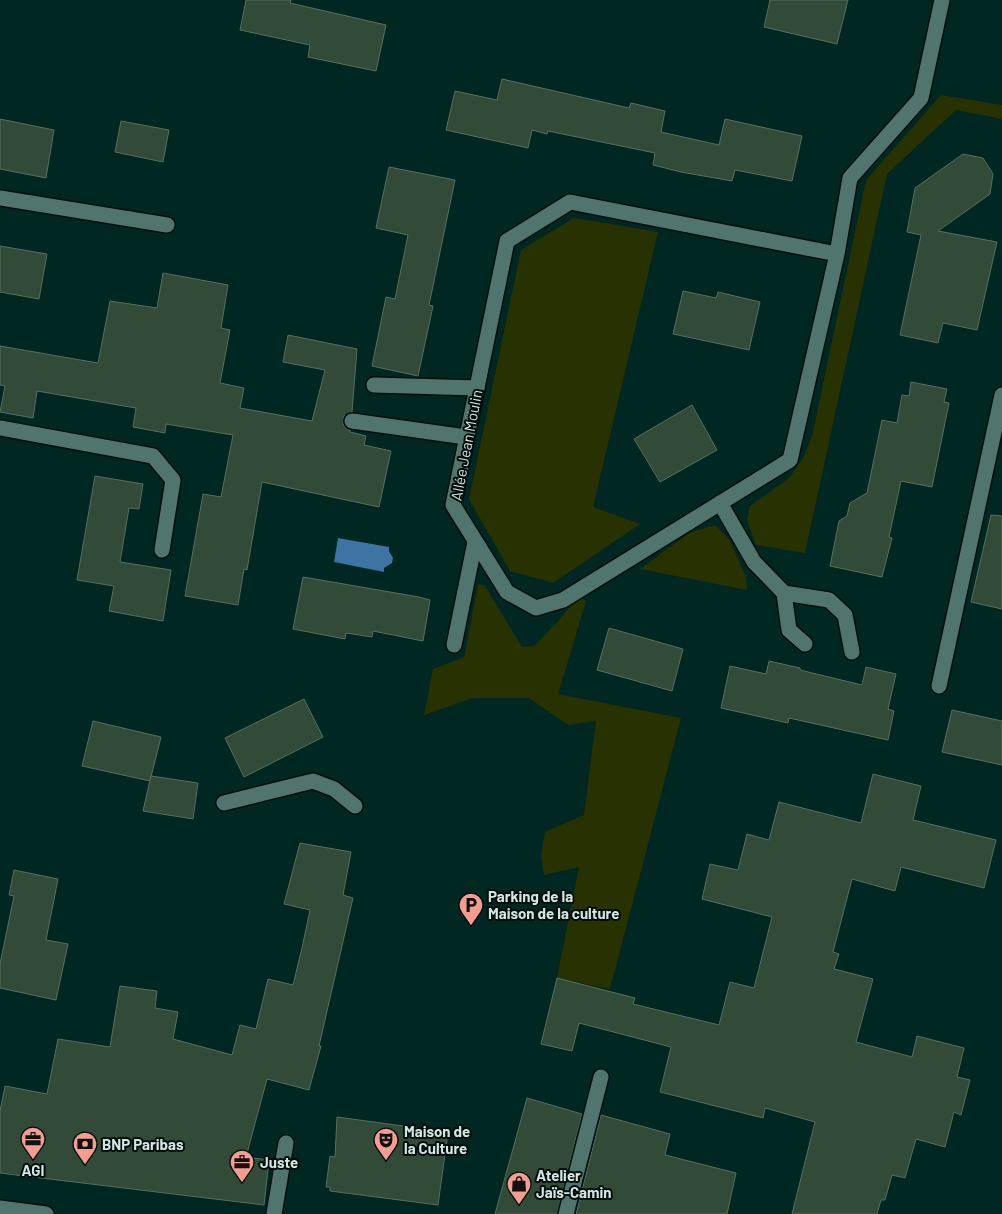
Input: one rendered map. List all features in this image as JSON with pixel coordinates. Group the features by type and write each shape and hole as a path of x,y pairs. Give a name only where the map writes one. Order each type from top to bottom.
{"street":[{"name":"Allée Jean Moulin","path":"837,254 570,202 507,241 453,505 507,592 536,608 563,600 790,460 837,254 850,178 921,98 942,0"},
{"path":"0,198 168,225"},
{"path":"374,385 477,388"},
{"path":"940,686 1002,395"},
{"path":"352,421 466,437"},
{"path":"0,428 153,456 173,480 162,550"},
{"path":"720,503 754,562 784,593 789,630 805,644"},
{"path":"454,645 476,542"},
{"path":"784,593 829,600 845,614 852,652"},
{"path":"224,803 313,781 334,789 355,806"},
{"path":"566,1214 601,1077"},
{"path":"274,1214 286,1143"},
{"path":"0,1208 46,1214"}],"green space":[{"path":"941,95 1002,105 1002,119 956,110 887,174 805,553 756,545 747,520 750,506 789,478 803,458 812,436 866,180"},
{"path":"574,218 658,232 593,507 640,524 553,583 510,571 469,499 521,250"},
{"path":"715,525 729,539 746,577 747,590 640,569 689,533"},
{"path":"478,584 485,586 522,647 534,646 578,597 586,601 558,694 681,718 610,989 557,978 579,867 544,875 541,855 545,832 584,815 596,721 568,725 529,698 473,698 424,715 433,669 464,657"}],"water":[{"path":"338,538 389,547 393,558 392,563 384,568 384,572 334,562"}],"building":[{"path":"246,0 291,0 290,3 386,25 376,71 308,57 310,45 240,30"},
{"path":"770,0 848,0 837,44 764,27"},
{"path":"502,79 629,108 631,103 665,111 661,132 719,145 725,119 802,136 792,181 735,170 732,181 681,172 653,165 655,153 548,131 547,134 532,130 528,148 446,130 455,91 497,100"},
{"path":"0,119 54,130 46,178 0,169"},
{"path":"121,121 169,130 163,162 115,152"},
{"path":"963,154 983,158 993,174 990,194 938,231 997,242 977,330 943,323 938,343 900,335 921,235 907,232 915,188"},
{"path":"389,167 455,180 429,305 433,306 418,376 372,366 386,297 395,299 408,235 376,228"},
{"path":"0,246 47,254 39,299 0,292"},
{"path":"163,273 228,285 221,328 230,330 220,383 244,388 240,408 312,421 325,370 283,362 288,335 357,349 352,412 344,416 343,424 350,432 366,436 364,445 391,451 379,507 262,482 247,570 244,569 238,605 185,596 203,494 221,497 233,435 166,424 165,433 133,427 136,408 37,391 33,418 0,412 5,386 0,385 0,346 98,363 110,301 157,308"},
{"path":"683,291 716,298 718,292 760,302 749,350 673,334"},
{"path":"911,382 947,389 944,402 949,403 932,487 901,481 889,537 892,538 882,577 830,566 839,521 847,516 850,503 867,493 882,420 897,423 902,395 909,396"},
{"path":"692,405 717,450 660,482 634,439"},
{"path":"95,476 143,484 139,509 129,508 120,562 171,570 163,621 109,611 114,586 77,580"},
{"path":"991,515 1002,516 1002,609 971,602"},
{"path":"303,577 430,600 423,641 373,631 372,637 346,633 345,639 293,629"},
{"path":"609,628 683,649 672,691 597,670"},
{"path":"769,661 862,685 866,667 896,674 888,709 894,711 888,740 789,718 788,723 721,708 730,666 766,674"},
{"path":"304,699 323,737 244,777 225,738"},
{"path":"952,710 1002,721 1002,765 942,752"},
{"path":"93,721 161,737 150,781 82,766"},
{"path":"873,774 921,786 913,820 996,840 984,888 901,867 895,891 852,879 833,952 839,954 834,969 873,979 856,1042 912,1057 917,1036 964,1048 957,1077 970,1080 961,1115 954,1112 945,1147 916,1139 905,1178 892,1175 885,1200 881,1200 877,1214 792,1214 815,1122 765,1108 763,1118 660,1092 671,1047 579,1023 572,1051 541,1044 557,978 635,998 633,1004 719,1025 730,982 754,988 772,917 702,899 710,864 738,870 747,834 769,840 779,802 861,823"},
{"path":"151,776 198,783 193,819 143,811"},
{"path":"300,843 351,852 343,895 353,898 319,1046 321,1046 309,1090 267,1079 246,1157 269,1160 264,1205 0,1173 0,1111 5,1086 47,1094 58,1039 110,1047 120,986 157,991 155,1008 178,1012 173,1039 232,1055 240,1025 256,1029 268,979 293,985 302,948 310,910 284,904"},
{"path":"14,870 58,879 46,940 68,944 56,1000 0,988 0,964 14,896 9,895"},
{"path":"527,1098 582,1114 557,1214 495,1214"},
{"path":"601,1115 670,1134 665,1155 736,1173 727,1214 576,1214"},
{"name":"Maison de la Culture","path":"337,1117 448,1132 438,1205 330,1191 330,1187 326,1187 330,1156 335,1157"}],"place":[{"name":"Parking de la Maison de la culture","path":"471,926"},
{"name":"AGI","path":"33,1160"},
{"name":"Maison de la Culture","path":"386,1161"},
{"name":"BNP Paribas","path":"85,1165"},
{"name":"Juste","path":"242,1183"},
{"name":"Atelier Jaïs-Camin","path":"519,1205"}]}
